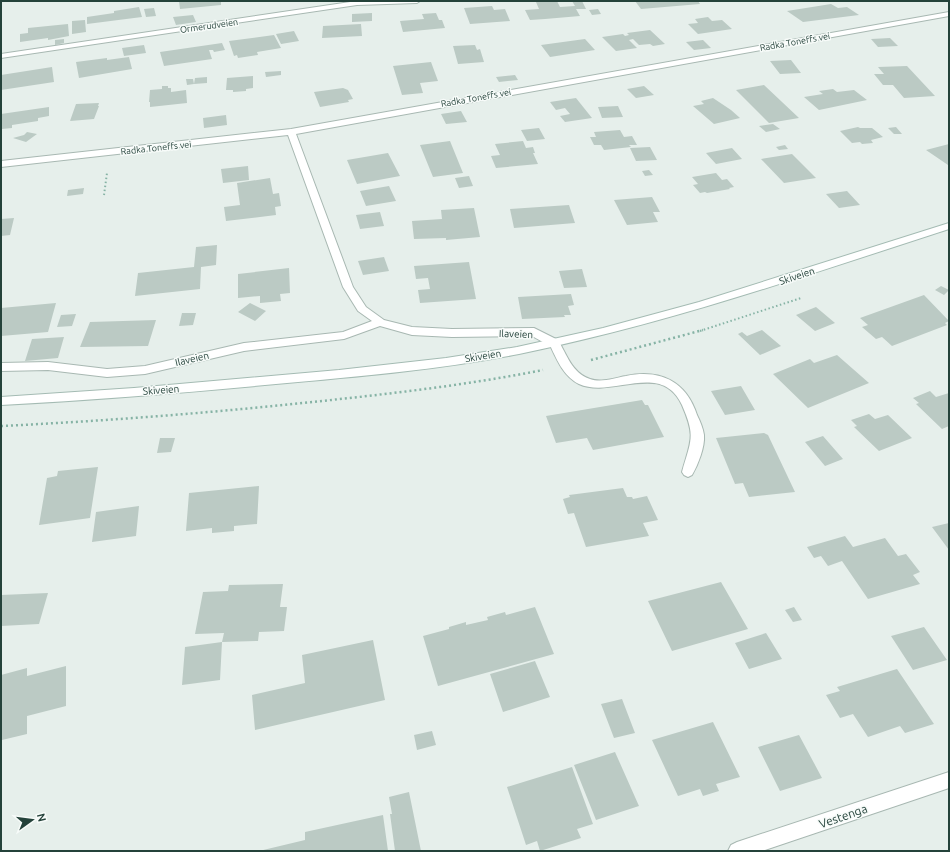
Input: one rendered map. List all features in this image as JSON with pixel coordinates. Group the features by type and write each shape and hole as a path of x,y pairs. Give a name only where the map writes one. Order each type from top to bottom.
{"street":[{"name":"Ormerudveien","path":"1,56 359,2 417,1"},
{"name":"Radka Toneffs vei","path":"1,164 202,143 290,132 949,14"},
{"name":"Ilaveien","path":"290,132 306,171 348,287 362,309 380,322 412,331 452,333 534,332 554,343"},
{"name":"Skiveien","path":"1,401 351,374 464,359 554,343 682,312 949,226"},
{"name":"Ilaveien","path":"1,367 48,366 107,373 145,370 244,347 344,335 380,322"},
{"path":"554,343 564,366 580,379 593,384 608,384 642,378 664,381 678,389 689,406 698,438 688,472"},
{"name":"Vestenga","path":"737,851 949,780"}],"building":[{"path":"179,1 221,1 221,5 180,9"},
{"path":"557,1 560,7 575,6 572,1 582,1 586,9 576,9 580,16 530,20 525,10 539,9 536,2"},
{"path":"635,1 698,1 700,4 641,9"},
{"path":"831,4 838,8 847,7 859,15 803,22 787,11"},
{"path":"492,6 494,10 505,9 510,21 470,24 464,8"},
{"path":"139,7 142,17 87,24 87,17"},
{"path":"154,8 156,16 146,17 144,9"},
{"path":"598,9 601,14 592,15 589,10"},
{"path":"372,13 372,21 352,22 352,14"},
{"path":"436,13 439,20 442,20 445,28 403,32 400,21 424,19 422,14"},
{"path":"193,15 196,22 176,25 173,17"},
{"path":"708,17 712,21 722,20 732,29 698,34 688,24 698,23 695,19"},
{"path":"85,20 86,32 72,34 72,21"},
{"path":"68,24 69,36 48,40 48,38 20,42 20,34 28,33 28,28"},
{"path":"361,24 362,36 322,38 323,26"},
{"path":"650,30 665,44 653,46 650,44 639,45 633,39 629,40 637,48 616,51 602,37 623,34 625,36 629,35 627,33"},
{"path":"294,31 299,41 281,44 276,34"},
{"path":"274,35 281,48 257,52 258,55 238,58 237,55 234,56 229,41"},
{"path":"890,38 898,46 878,47 871,39"},
{"path":"64,39 64,43 55,45 55,40"},
{"path":"585,39 595,50 550,57 541,45"},
{"path":"703,40 711,48 694,50 686,42"},
{"path":"222,43 225,50 214,52 213,50 209,50 212,59 164,66 160,52"},
{"path":"144,45 146,53 124,56 122,48"},
{"path":"475,45 477,50 480,49 484,62 458,64 453,46"},
{"path":"129,57 132,69 79,78 76,62"},
{"path":"791,60 801,73 780,74 770,61"},
{"path":"431,62 438,81 420,83 423,93 402,95 393,66"},
{"path":"907,66 935,96 904,98 893,85 883,85 874,74 884,74 878,67"},
{"path":"52,67 54,82 1,90 1,75"},
{"path":"281,71 281,75 266,77 265,72"},
{"path":"515,75 518,80 499,82 496,77"},
{"path":"253,76 253,88 246,89 246,91 233,92 233,90 226,90 227,78"},
{"path":"207,77 207,83 194,84 195,78"},
{"path":"186,79 193,79 194,84 187,85"},
{"path":"764,85 799,118 769,123 736,90"},
{"path":"162,86 168,86 168,88 171,88 171,92 186,90 187,103 150,107 150,90 162,89"},
{"path":"644,86 654,95 636,98 627,89"},
{"path":"343,88 348,90 353,99 348,100 349,102 320,107 314,92"},
{"path":"833,89 837,92 854,90 867,100 819,110 804,97 823,94 819,91"},
{"path":"576,98 592,118 565,122 560,116 570,114 565,108 556,110 550,102"},
{"path":"713,98 740,118 714,124 693,106 704,104 701,101"},
{"path":"99,103 94,119 70,121 76,104"},
{"path":"618,106 623,117 602,118 598,107"},
{"path":"49,107 49,116 38,118 38,121 12,125 12,128 2,129 1,114"},
{"path":"461,111 467,122 446,124 441,114"},
{"path":"226,115 227,125 204,128 203,118"},
{"path":"773,124 780,129 766,132 759,126"},
{"path":"858,127 872,128 883,137 871,140 873,143 852,143 840,131"},
{"path":"896,127 902,134 894,134 888,128"},
{"path":"539,128 545,139 527,141 521,130"},
{"path":"620,130 624,137 632,136 637,145 604,150 601,145 594,145 590,137 596,137 594,132"},
{"path":"27,132 37,134 26,142 13,138 24,135"},
{"path":"450,141 463,173 433,177 420,145"},
{"path":"523,141 526,148 533,147 535,153 533,153 538,164 496,168 491,156 500,155 495,144"},
{"path":"949,144 949,165 926,150"},
{"path":"785,145 788,149 779,150 776,147"},
{"path":"650,147 657,160 636,161 630,148"},
{"path":"732,148 742,159 716,164 706,153"},
{"path":"388,153 400,176 357,184 347,160"},
{"path":"792,154 816,178 784,183 761,159"},
{"path":"248,166 249,180 223,183 221,169"},
{"path":"649,170 653,175 645,176 642,171"},
{"path":"716,173 722,180 727,179 734,187 729,188 730,189 700,193 693,185 698,184 692,177"},
{"path":"469,176 473,186 459,188 455,178"},
{"path":"270,178 273,194 279,193 281,206 275,207 276,215 226,221 224,207 240,205 237,183"},
{"path":"389,186 396,201 366,206 360,191"},
{"path":"84,188 83,194 67,196 68,190"},
{"path":"847,191 860,205 839,208 826,194"},
{"path":"652,197 660,212 653,212 658,222 627,225 614,200"},
{"path":"569,205 575,223 514,228 510,209"},
{"path":"474,208 480,237 446,240 446,238 414,239 412,221 442,219 441,210"},
{"path":"380,212 384,226 360,229 356,215"},
{"path":"14,218 10,235 1,236 1,219"},
{"path":"217,245 216,265 201,267 200,289 135,296 138,273 194,267 196,247"},
{"path":"384,257 389,271 363,275 358,261"},
{"path":"469,262 476,299 420,303 418,290 430,289 428,278 416,279 414,266"},
{"path":"289,268 290,293 280,294 281,301 260,303 260,296 238,298 238,274"},
{"path":"582,269 587,287 564,288 559,271"},
{"path":"941,286 949,290 944,295 935,290"},
{"path":"571,294 574,305 568,306 571,315 564,315 565,317 522,319 518,297"},
{"path":"924,295 949,321 945,323 947,325 892,346 882,337 876,339 862,327 868,325 860,318"},
{"path":"56,303 48,332 1,336 1,308"},
{"path":"250,303 266,311 255,321 238,312"},
{"path":"816,307 835,323 815,331 796,315"},
{"path":"182,313 196,313 193,325 179,326"},
{"path":"76,314 72,326 57,327 61,315"},
{"path":"156,320 148,346 80,347 90,322"},
{"path":"762,330 781,346 760,355 738,334 742,332 747,336"},
{"path":"64,337 58,358 25,361 32,339"},
{"path":"837,355 869,383 808,408 773,374 810,359 814,363"},
{"path":"741,386 755,410 725,415 711,391"},
{"path":"930,391 936,397 949,393 949,426 942,429 916,404 919,403 913,398"},
{"path":"642,400 645,405 648,405 664,437 593,450 587,438 556,443 546,416"},
{"path":"869,414 875,419 888,415 912,438 879,451 854,427 857,426 851,420"},
{"path":"764,433 768,435 795,492 749,497 743,483 735,484 716,438"},
{"path":"823,436 843,459 825,466 805,442"},
{"path":"160,438 175,438 171,452 157,453"},
{"path":"98,467 90,518 39,525 47,478 57,476 58,471"},
{"path":"259,486 257,524 234,526 234,531 212,533 212,528 186,531 189,493"},
{"path":"623,488 627,497 632,497 633,499 647,496 658,520 643,523 649,536 586,547 574,513 568,514 563,499 570,497 569,495"},
{"path":"139,506 136,536 92,542 96,512"},
{"path":"949,523 949,550 932,527"},
{"path":"845,536 853,547 885,538 898,556 906,554 920,572 913,575 920,584 868,599 842,561 828,566 821,556 814,558 807,547"},
{"path":"721,582 748,629 672,651 648,601"},
{"path":"283,584 280,607 287,607 284,631 259,632 258,641 222,642 224,633 195,634 203,592 228,591 229,585"},
{"path":"48,593 39,624 1,626 1,595"},
{"path":"535,607 554,654 438,686 423,636 449,629 449,627 466,622 466,625 488,620 487,617 505,612 506,615"},
{"path":"794,607 802,620 793,622 785,610"},
{"path":"924,627 947,660 913,670 891,636"},
{"path":"766,633 782,659 749,669 735,643"},
{"path":"373,640 385,700 255,730 252,695 305,683 302,655"},
{"path":"222,642 220,680 182,685 185,647"},
{"path":"535,661 550,697 503,712 490,674"},
{"path":"66,666 66,706 27,716 27,734 2,740 1,747 1,675 27,668 27,676"},
{"path":"897,669 934,724 905,733 900,726 868,737 853,714 840,718 826,695 840,691 837,687"},
{"path":"622,699 635,733 614,738 601,704"},
{"path":"713,722 740,777 716,784 719,791 703,796 700,789 678,796 652,740"},
{"path":"432,731 436,745 417,750 414,735"},
{"path":"799,735 822,778 780,791 758,747"},
{"path":"615,752 639,806 596,820 574,765"},
{"path":"572,767 593,824 577,829 581,838 540,851 537,841 526,845 507,787"},
{"path":"409,792 421,851 395,851 389,797"},
{"path":"383,815 388,851 259,851 305,840 305,832"}]}
